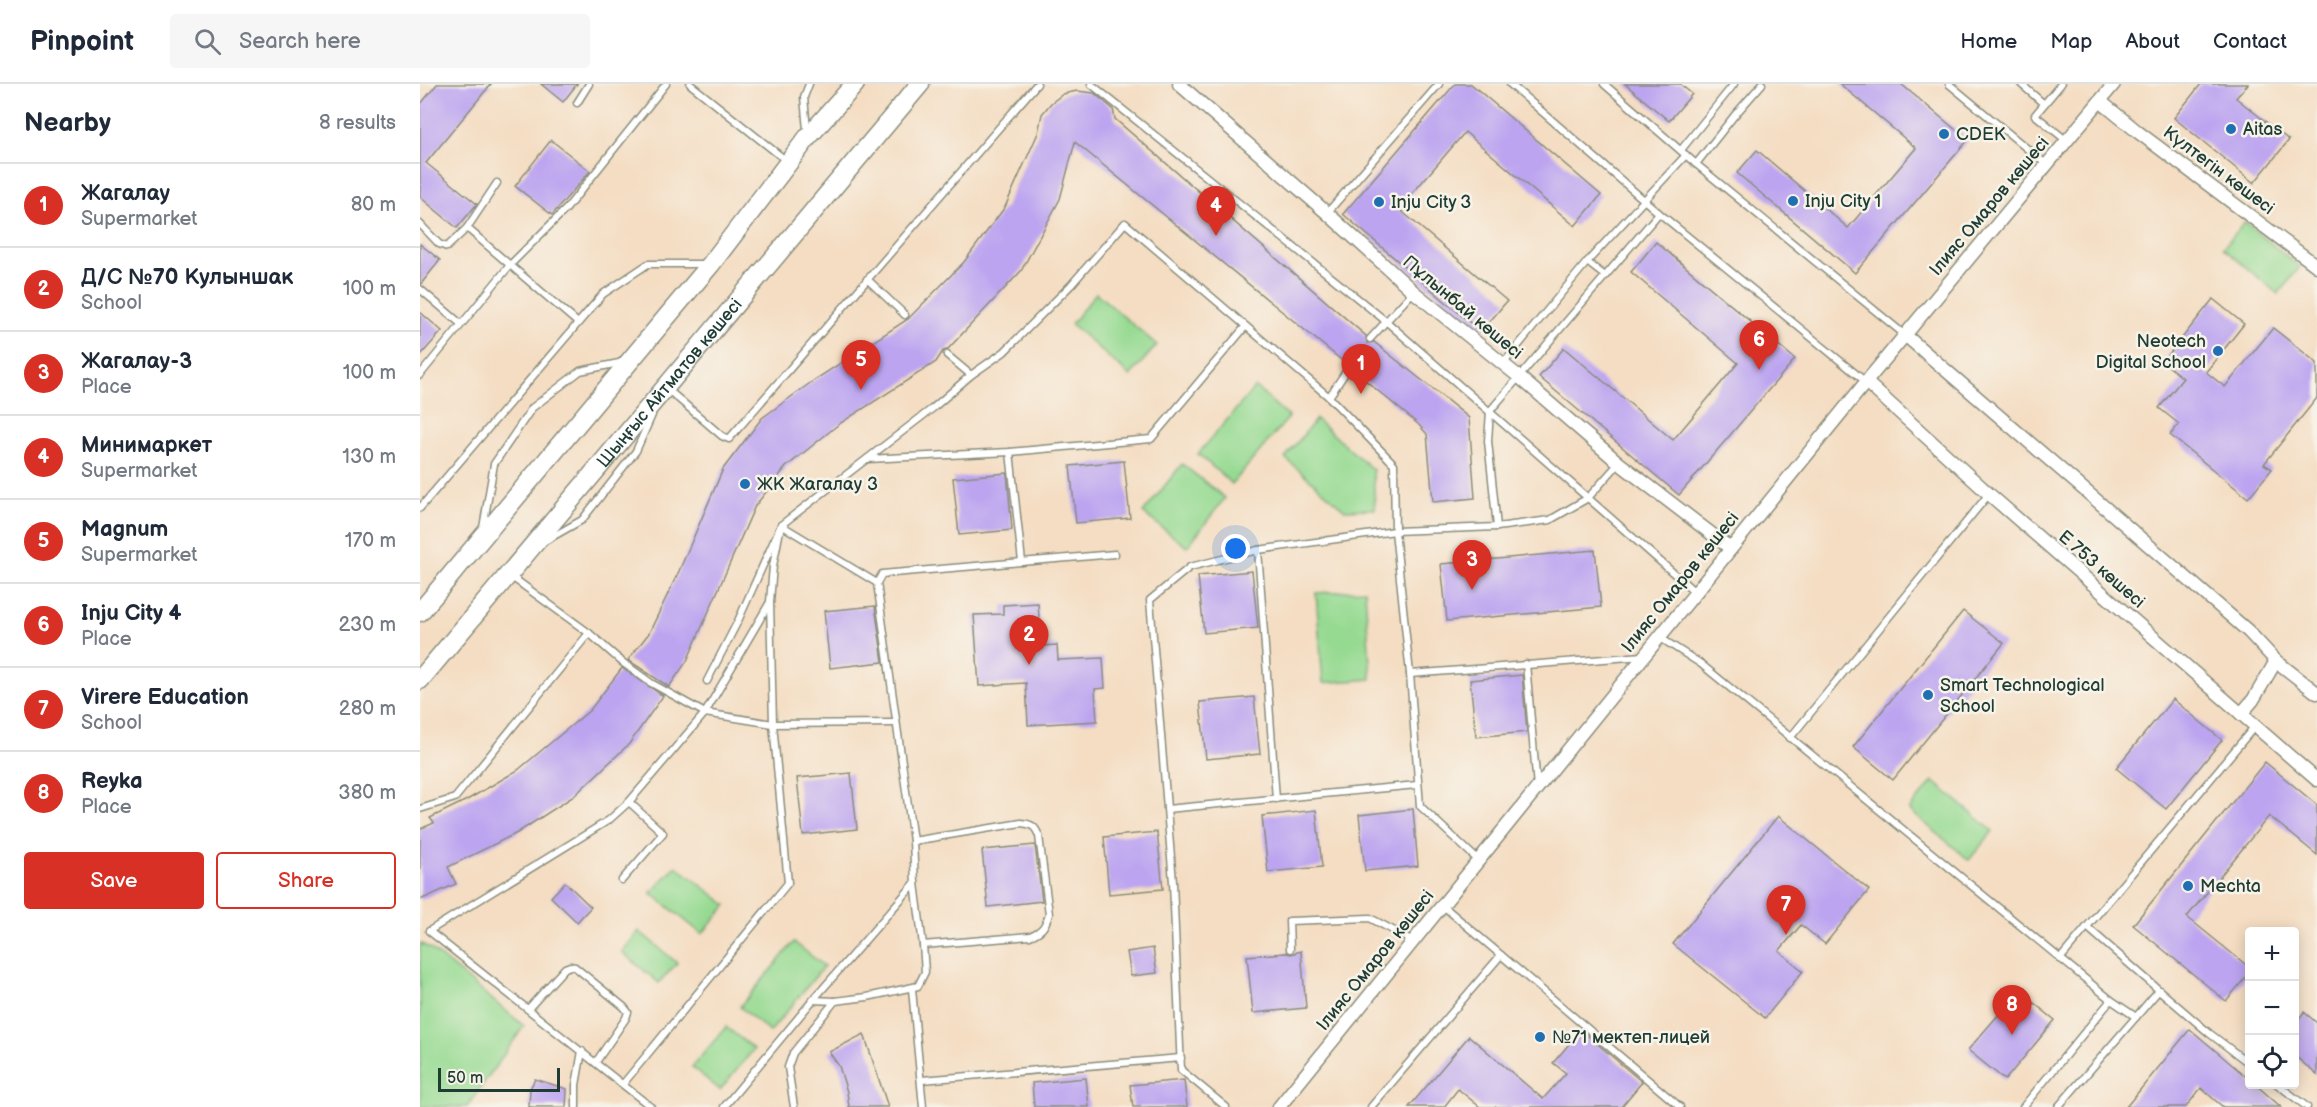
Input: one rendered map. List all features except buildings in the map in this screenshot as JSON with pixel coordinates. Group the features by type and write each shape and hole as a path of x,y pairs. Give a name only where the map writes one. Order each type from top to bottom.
{"main road":[{"path":"420,612 711,264 808,137 855,84"},
{"name":"Шыңғыс Айтматов көшесі","path":"420,680 920,84"}],"street":[{"name":"Пұлынбай көшесі","path":"1179,84 1414,292 1518,376 1619,463 1730,548"},
{"name":"Ілияс Омаров көшесі","path":"1279,1107 1730,548 2114,84"},
{"name":"Күлтегін көшесі","path":"2100,101 2317,266"},
{"path":"1905,335 2240,623 2276,661 2317,693"},
{"name":"Е 753 көшесі","path":"1866,382 1989,494 2317,780"},
{"path":"2241,714 2253,700 2276,661"}],"lane":[{"path":"576,103 589,84"},
{"path":"420,375 510,265 567,208 666,84"},
{"path":"690,84 789,162"},
{"path":"808,137 804,97 809,84"},
{"path":"664,387 722,436 729,439 1037,84"},
{"path":"1091,84 1387,322 1695,592"},
{"path":"1327,213 1439,84"},
{"path":"1510,84 1659,213 1866,382"},
{"path":"1604,84 1696,164 1905,335"},
{"path":"1503,364 1587,262 1683,153 1734,84"},
{"path":"1696,164 1762,84"},
{"path":"1949,84 2047,165"},
{"path":"2021,84 2044,104"},
{"path":"2061,84 2035,115 2067,141"},
{"path":"420,224 439,244 447,247 467,228 497,183"},
{"path":"1497,527 1488,441 1490,411 1659,213"},
{"path":"707,681 738,621 781,525 933,408 970,375 1004,352 1071,285 1125,223 1329,397 1394,464 1395,531 1410,674 1420,806 1478,860"},
{"path":"467,228 578,323"},
{"path":"1587,262 1605,276"},
{"path":"420,508 603,294 648,264 711,264"},
{"path":"867,279 905,315"},
{"path":"420,289 461,324"},
{"path":"1370,339 1414,292"},
{"path":"867,459 1010,452 1151,439 1245,327"},
{"path":"947,355 970,375"},
{"path":"482,538 494,464 532,408 580,371 631,360"},
{"path":"1329,397 1349,367"},
{"path":"1010,452 1022,562"},
{"path":"1226,1107 1181,1070 1173,882 1150,600 1190,567 1258,550 1395,531 1497,527 1550,520 1588,498 1619,463"},
{"path":"1791,738 1989,494"},
{"path":"781,525 877,583"},
{"path":"623,1084 788,883 773,724 770,602 773,566 781,525"},
{"path":"1258,550 1276,799"},
{"path":"813,1000 835,1001 912,989 918,986 923,977 923,945 915,883 913,841 877,583 882,574 1115,554"},
{"path":"509,574 590,633 622,662 651,683 705,713 773,724 896,723"},
{"path":"429,931 609,820 630,802 705,713 770,602"},
{"path":"420,809 456,798 590,633"},
{"path":"1659,637 1701,664 2111,1000 2136,1017"},
{"path":"1410,674 1643,656"},
{"path":"1526,664 1537,787"},
{"path":"2060,958 2255,726"},
{"path":"1167,809 1417,785"},
{"path":"622,880 663,833 630,802"},
{"path":"913,841 1021,823 1032,825 1039,836 1049,914 1041,932 1030,936 923,945"},
{"path":"724,1107 915,883"},
{"path":"1442,905 1680,1107"},
{"path":"1290,949 1289,921 1370,918 1413,941"},
{"path":"2086,927 2209,1033 2245,1060"},
{"path":"420,930 429,931 651,1107"},
{"path":"1371,1107 1501,955"},
{"path":"528,1009 565,968 575,967 624,1006 628,1012 596,1062"},
{"path":"912,989 923,1107"},
{"path":"2058,1107 2159,990"},
{"path":"2024,1107 2111,1000"},
{"path":"794,1107 788,1067 793,1053 835,1001"},
{"path":"576,1107 576,1085 582,1051"},
{"path":"922,1080 1181,1058"},
{"path":"2284,1089 2307,1107"}],"green space":[{"path":"2245,222 2300,267 2278,294 2223,248"},
{"path":"1096,293 1157,345 1130,376 1071,324"},
{"path":"1255,387 1289,417 1232,484 1198,454"},
{"path":"1316,419 1373,470 1375,509 1345,510 1285,458"},
{"path":"1182,464 1225,498 1187,547 1143,513"},
{"path":"1365,590 1371,679 1323,683 1316,593"},
{"path":"1933,781 1993,831 1969,860 1909,810"},
{"path":"676,866 727,905 702,934 651,893"},
{"path":"639,931 677,963 659,983 622,952"},
{"path":"794,942 824,966 770,1032 740,1007"},
{"path":"420,943 431,949 524,1026 467,1107 420,1107"},
{"path":"726,1027 754,1049 720,1090 692,1067"}],"place":[{"name":"Aitas","path":"2231,129"},
{"name":"CDEK","path":"1944,134"},
{"name":"Inju City 1","path":"1793,201"},
{"name":"Inju City 3","path":"1379,202"},
{"name":"Минимаркет","path":"1216,236"},
{"name":"Neotech Digital School","path":"2218,351"},
{"name":"Inju City 4","path":"1759,370"},
{"name":"Magnum","path":"861,390"},
{"name":"Жагалау","path":"1361,394"},
{"name":"ЖК Жагалау 3","path":"745,484"},
{"name":"Жагалау-3","path":"1472,590"},
{"name":"Д/С №70 Кулыншак","path":"1029,665"},
{"name":"Smart Technological School","path":"1928,695"},
{"name":"Mechta","path":"2188,886"},
{"name":"Virere Education","path":"1786,935"},
{"name":"Reyka","path":"2012,1035"},
{"name":"№71 мектеп-лицей","path":"1540,1037"}]}
